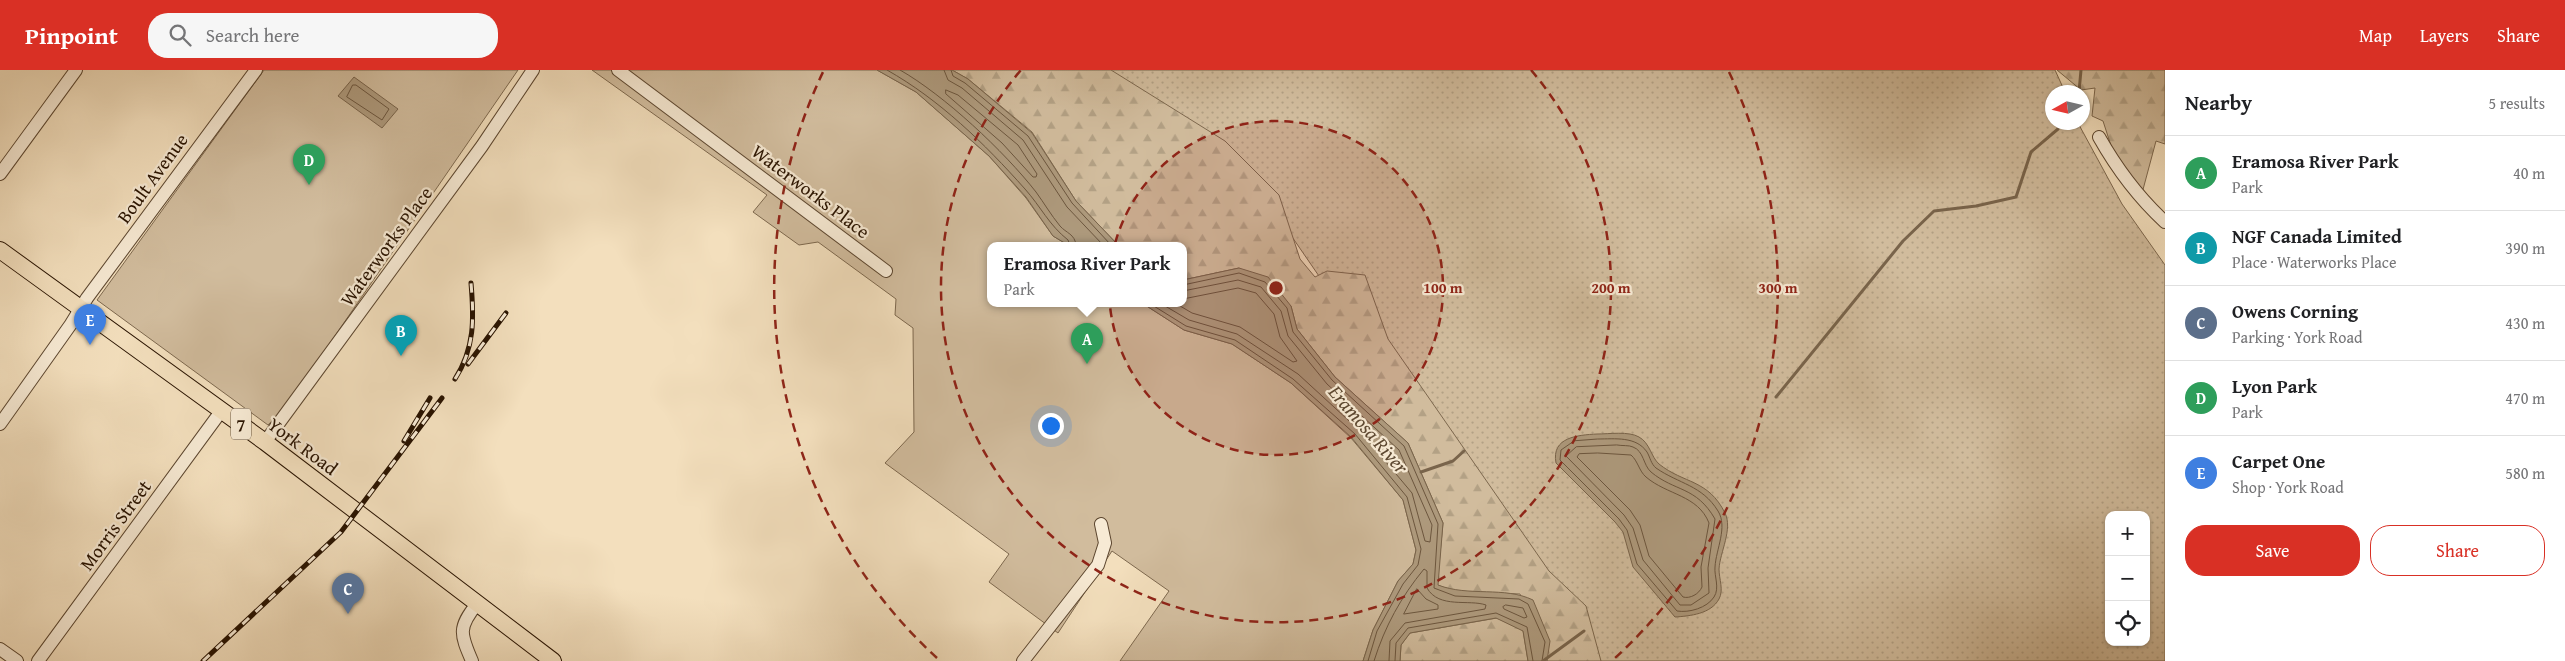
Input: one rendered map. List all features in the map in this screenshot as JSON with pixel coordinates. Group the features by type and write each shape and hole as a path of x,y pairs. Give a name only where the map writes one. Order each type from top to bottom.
{"main road":[{"name":"York Road","path":"0,250 79,309 222,410 553,661"}],"street":[{"path":"0,174 76,70"},
{"name":"Boult Avenue","path":"0,424 72,324 79,309 256,70"},
{"name":"Waterworks Place","path":"265,442 482,146 533,70"},
{"name":"Waterworks Place","path":"618,70 886,271"},
{"path":"2099,137 2114,164 2133,188 2165,222"},
{"name":"Morris Street","path":"38,661 222,410"},
{"path":"1023,661 1098,565 1105,543 1101,524"},
{"path":"472,661 462,629 466,617 477,604"},
{"path":"0,649 17,661"}],"green space":[{"path":"264,70 518,70 288,404 268,425 97,300"},
{"path":"592,70 877,70 916,92 989,156 1026,198 1053,236 1063,242 987,242 987,307 1148,307 1184,330 1232,344 1291,383 1351,438 1403,500 1416,550 1413,564 1398,581 1373,630 1363,661 1120,661 1169,591 1112,551 1058,633 989,582 1009,554 885,463 914,432 913,328 895,315 896,299 818,242 799,245 753,212 767,195"},
{"path":"952,70 1111,70 1225,141 1279,195 1300,259 1315,277 1327,271 1365,275 1388,339 1549,571 1586,606 1601,661 1547,661 1520,594 1455,591 1437,585 1443,523 1408,443 1335,377 1297,329 1291,306 1239,268 1187,279 1187,242 1115,242 1076,201 1032,132 968,79"},
{"path":"1098,70 2055,70 2062,85 2045,85 2045,130 2082,130 2122,204 2165,265 2165,661 1574,661 1563,631 1255,183"},
{"path":"2057,70 2165,70 2165,144 2156,141 2141,197 2114,155 2103,121 2092,116 2095,88 2090,89 2090,85 2075,85"},
{"path":"1497,618 1523,630 1528,661 1400,661 1401,645 1410,633"}],"water":[{"path":"877,70 952,70 968,79 1032,133 1076,201 1115,242 1063,242 1053,236 1026,197 989,156 916,92"},
{"path":"354,77 398,109 382,128 338,96"},
{"name":"Eramosa River","path":"1239,268 1268,277 1291,306 1297,329 1335,377 1408,443 1443,523 1438,585 1450,589 1510,593 1533,600 1550,641 1547,661 1528,661 1523,631 1496,618 1410,633 1401,645 1400,661 1363,661 1373,630 1398,581 1413,564 1416,550 1403,500 1351,437 1291,383 1232,344 1184,330 1148,307 1187,307 1187,279"},
{"path":"1624,433 1639,437 1646,443 1659,464 1703,488 1718,502 1725,513 1728,526 1719,569 1720,596 1711,608 1693,615 1675,617 1633,567 1623,532 1556,463 1556,454 1562,443 1574,437"}],"waterway":[{"path":"2080,85 2081,70"},
{"path":"1776,397 1903,241 1934,211 1976,206 2016,197 2031,152 2057,130"},
{"path":"1421,472 1453,461 1464,451"},
{"path":"1543,661 1584,631"}],"railway":[{"path":"455,379 462,367 472,333 471,283"},
{"path":"468,364 506,313"},
{"path":"404,441 430,398"},
{"path":"203,661 341,532 442,398"}],"place":[{"name":"Lyon Park","path":"309,185"},
{"name":"Carpet One","path":"90,345"},
{"name":"NGF Canada Limited","path":"401,356"},
{"name":"Eramosa River Park","path":"1087,364"},
{"name":"Owens Corning","path":"348,614"}]}
